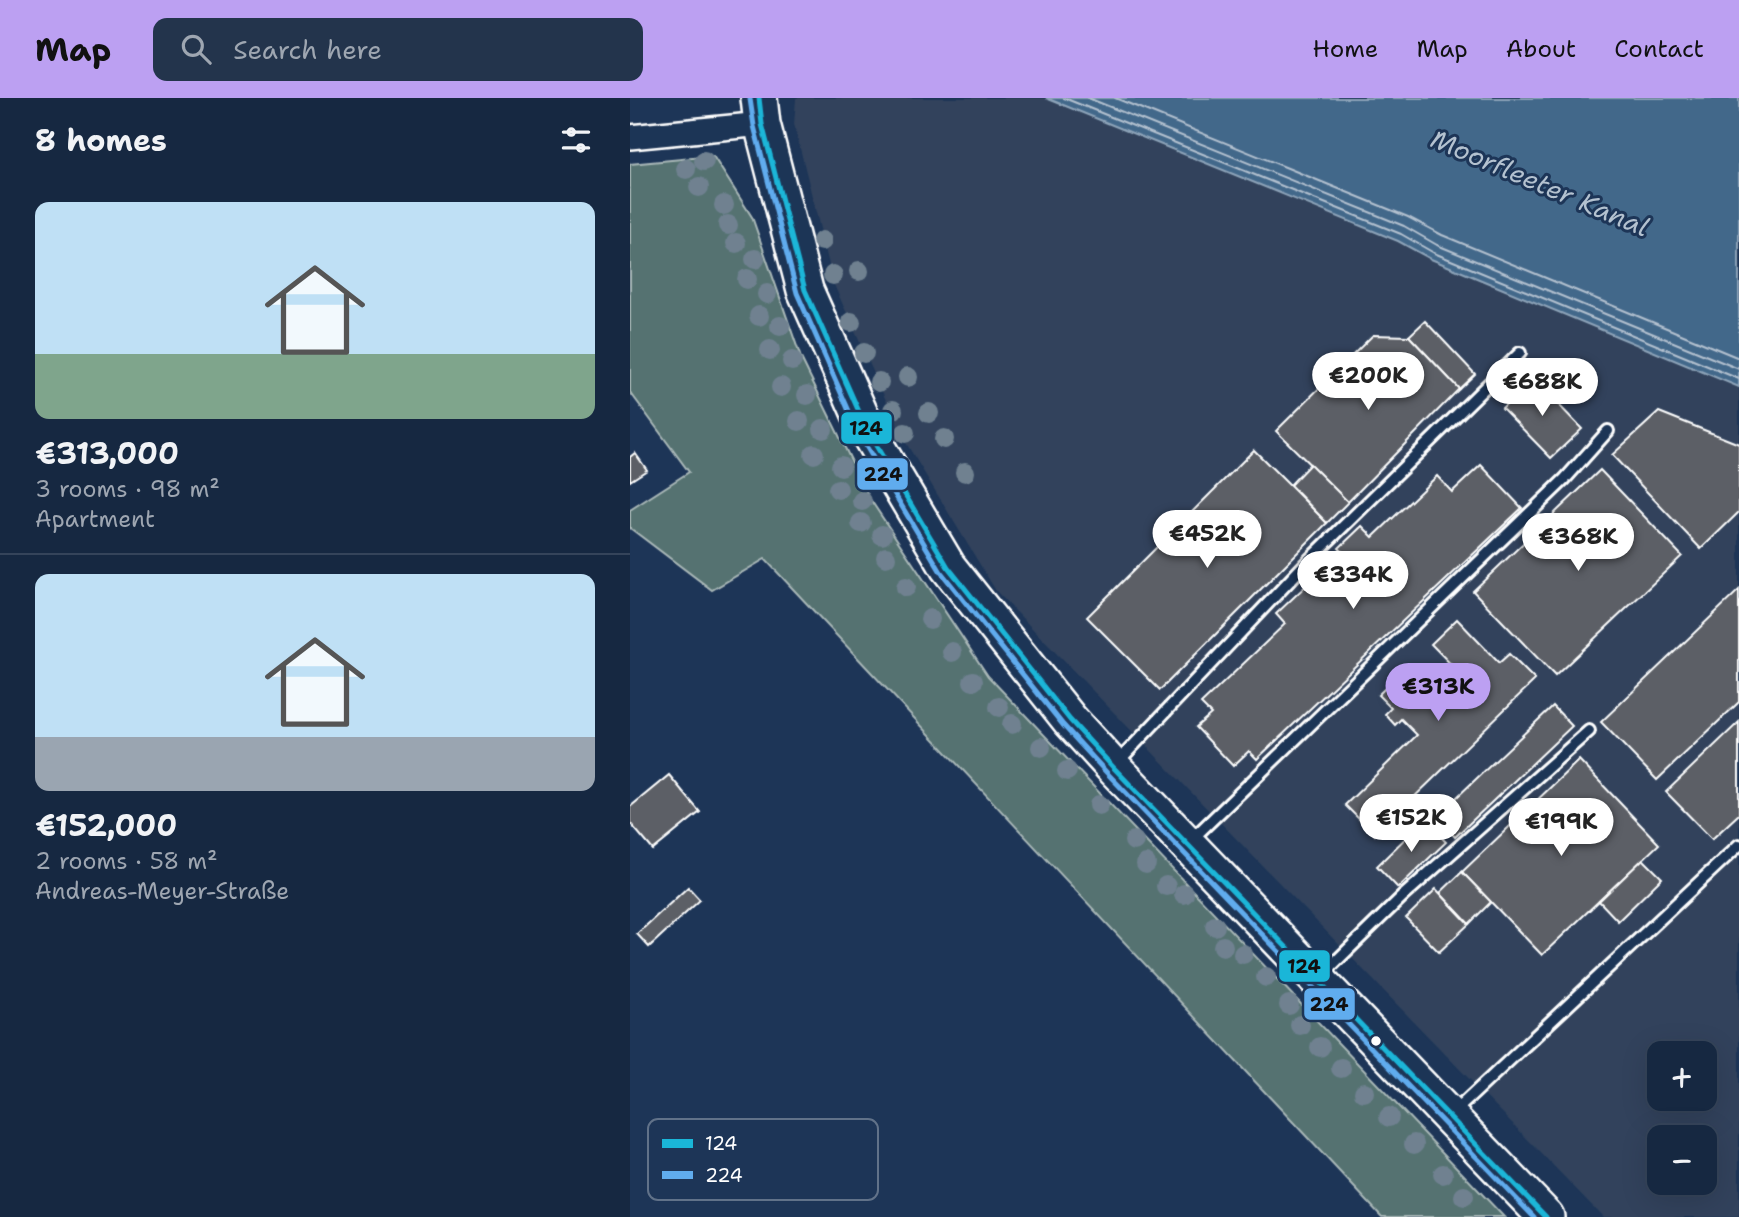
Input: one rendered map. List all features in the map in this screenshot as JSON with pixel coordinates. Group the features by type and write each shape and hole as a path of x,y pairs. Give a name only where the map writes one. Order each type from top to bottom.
{"main road":[{"path":"761,111 805,290 869,432 948,567 1070,720 1113,767 1546,1217"}],"street":[{"path":"630,137 761,111"}],"lane":[{"path":"1113,767 1310,559 1520,354"},
{"path":"1188,842 1565,479 1608,431"},
{"path":"1318,979 1403,896 1589,731"},
{"path":"1450,1116 1739,845"}],"shaded area":[{"path":"796,98 1046,98 1398,241 1431,259 1739,387 1739,1217 1603,1217 996,591 903,438 834,285 794,124"}],"green space":[{"path":"713,156 752,217 801,358 870,499 988,676 1504,1217 1382,1217 765,559 712,590 630,528 630,510 689,472 630,392 630,164"}],"water":[{"name":"Moorfleeter Kanal","path":"1046,98 1739,98 1739,387 1431,259 1398,241"}],"building":[{"path":"1425,321 1475,374 1459,389 1409,336"},
{"path":"1373,335 1409,336 1459,389 1348,502 1276,431"},
{"path":"1533,378 1582,429 1551,458 1502,408"},
{"path":"1659,412 1739,444 1739,512 1701,549 1612,455"},
{"path":"1254,450 1327,523 1160,690 1087,617"},
{"path":"635,453 647,470 630,481 630,457"},
{"path":"1310,464 1348,502 1327,523 1290,485"},
{"path":"1481,465 1522,508 1257,759 1249,751 1233,766 1196,727 1211,714 1201,704 1285,624 1276,614 1333,560 1340,566 1348,558 1339,548 1362,526 1373,537 1437,476 1452,492"},
{"path":"1600,470 1682,556 1555,676 1473,591"},
{"path":"1739,590 1739,702 1657,780 1601,722"},
{"path":"1457,619 1499,663 1509,654 1535,680 1375,835 1345,805 1417,735 1401,719 1395,725 1385,714 1391,708 1378,695 1409,665 1451,709 1473,687 1431,644"},
{"path":"1553,706 1572,726 1455,837 1436,817"},
{"path":"1739,722 1739,814 1712,839 1666,792"},
{"path":"1579,760 1659,844 1542,955 1462,872"},
{"path":"669,775 700,812 653,850 630,823 630,807"},
{"path":"1424,820 1446,842 1398,888 1377,866"},
{"path":"1643,859 1662,878 1618,921 1599,901"},
{"path":"1462,872 1491,902 1469,924 1440,893"},
{"path":"688,887 700,900 649,947 637,934"},
{"path":"1436,889 1469,924 1439,952 1406,918"}],"transit line":[{"name":"124","path":"759,98 762,124 805,290 868,432 948,567 1070,720 1113,767 1546,1217"},
{"name":"224","path":"750,99 754,126 797,293 860,436 941,572 1063,725 1107,773 1534,1217"}]}
